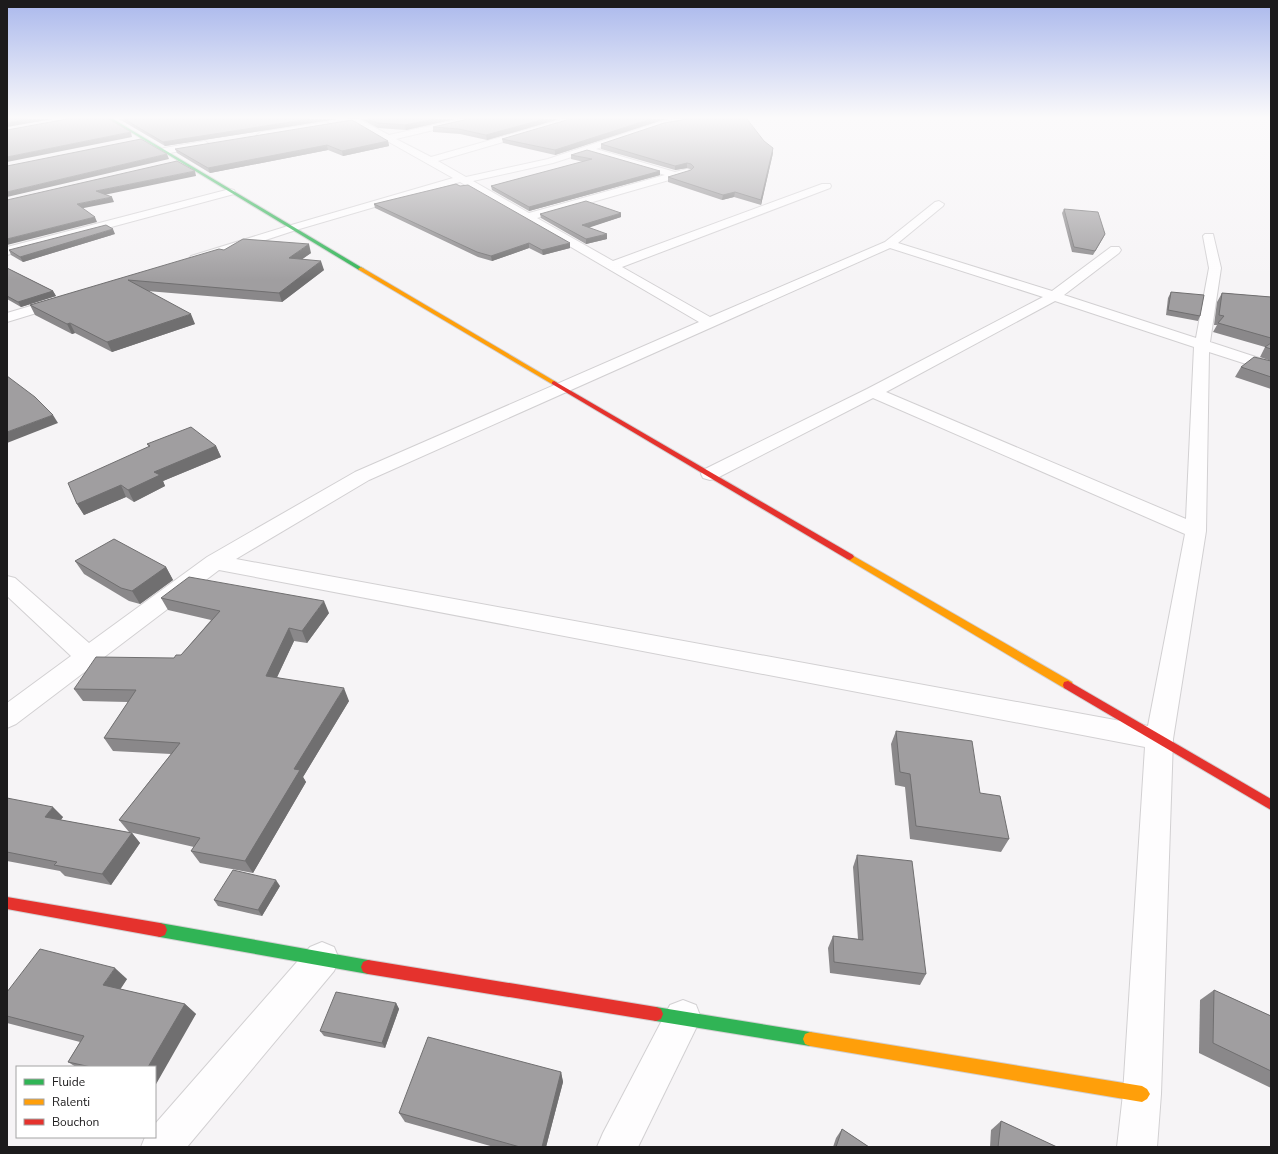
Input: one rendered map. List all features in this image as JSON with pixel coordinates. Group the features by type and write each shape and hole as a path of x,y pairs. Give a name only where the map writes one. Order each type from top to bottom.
{"street":[{"path":"199,173 1271,805"},
{"path":"452,173 710,323"},
{"path":"187,261 292,228 463,179 493,173"},
{"path":"667,173 674,175"},
{"path":"528,217 683,173"},
{"path":"612,266 826,186"},
{"path":"7,250 230,192"},
{"path":"7,717 215,562 362,476 889,244 939,204"},
{"path":"1137,1147 1142,1094 1159,739 1196,531 1202,344 1215,268 1209,236"},
{"path":"889,244 1202,344 1271,368"},
{"path":"710,474 873,392 1054,296 1115,250"},
{"path":"7,318 74,297"},
{"path":"873,392 1196,531"},
{"path":"215,562 1159,739"},
{"path":"7,583 88,657"},
{"path":"7,903 322,959 1142,1094"},
{"path":"162,1147 322,959"},
{"path":"617,1147 683,1018"}],"building":[{"path":"7,173 88,173 7,192"},
{"path":"125,173 186,173 96,191 112,197 77,204 95,217 7,239 7,200"},
{"path":"540,173 653,173 529,207 491,186"},
{"path":"682,173 767,173 761,200 735,192 723,195 668,177"},
{"path":"456,184 460,186 468,185 570,243 542,250 529,243 491,256 477,252 374,204"},
{"path":"586,201 621,213 582,225 607,234 586,239 540,214"},
{"path":"1064,209 1098,212 1105,234 1095,251 1074,247"},
{"path":"106,225 113,229 20,257 9,250"},
{"path":"243,239 309,244 289,258 321,261 279,293 128,280 191,314 107,342 30,305 219,249 224,250"},
{"path":"7,268 53,291 18,302 7,296"},
{"path":"1171,292 1204,295 1200,316 1168,310"},
{"path":"1222,293 1271,297 1271,338 1218,323 1224,316 1219,315"},
{"path":"1271,343 1271,349 1265,347"},
{"path":"1254,357 1271,361 1271,377 1241,367"},
{"path":"7,376 35,397 53,415 7,432"},
{"path":"191,427 216,446 154,472 160,475 128,490 121,485 77,504 68,483 150,446 147,444"},
{"path":"114,539 166,567 132,591 121,588 75,561"},
{"path":"189,577 324,601 302,631 289,628 266,676 344,688 294,769 300,770 245,861 191,851 200,838 119,820 180,743 104,738 136,690 74,689 96,657 174,658 176,655 181,655 220,611 161,598"},
{"path":"896,731 972,741 980,793 1000,796 1009,839 916,826 910,774 900,772"},
{"path":"7,798 53,807 45,817 132,833 102,874 54,865 57,862 7,852"},
{"path":"857,855 912,861 926,974 834,962 833,936 863,940"},
{"path":"233,870 276,880 258,910 214,900"},
{"path":"40,949 115,968 103,985 185,1004 149,1066 86,1066 68,1062 84,1036 7,1016 7,992"},
{"path":"1214,990 1271,1016 1271,1071 1213,1043"},
{"path":"336,992 396,1003 382,1043 320,1031"},
{"path":"428,1037 561,1072 542,1147 520,1147 399,1113"},
{"path":"1001,1121 1057,1147 998,1147"},
{"path":"842,1129 869,1147 836,1147"}],"traffic: fast":[{"path":"201,173 361,269"},
{"path":"160,930 368,967"},
{"path":"656,1014 810,1039"}],"traffic: slow":[{"path":"361,269 554,383"},
{"path":"850,557 1068,685"},
{"path":"810,1039 1142,1094"}],"traffic: jam":[{"path":"554,383 850,557"},
{"path":"1068,685 1271,805"},
{"path":"7,903 160,930"},
{"path":"368,967 656,1014"}]}
